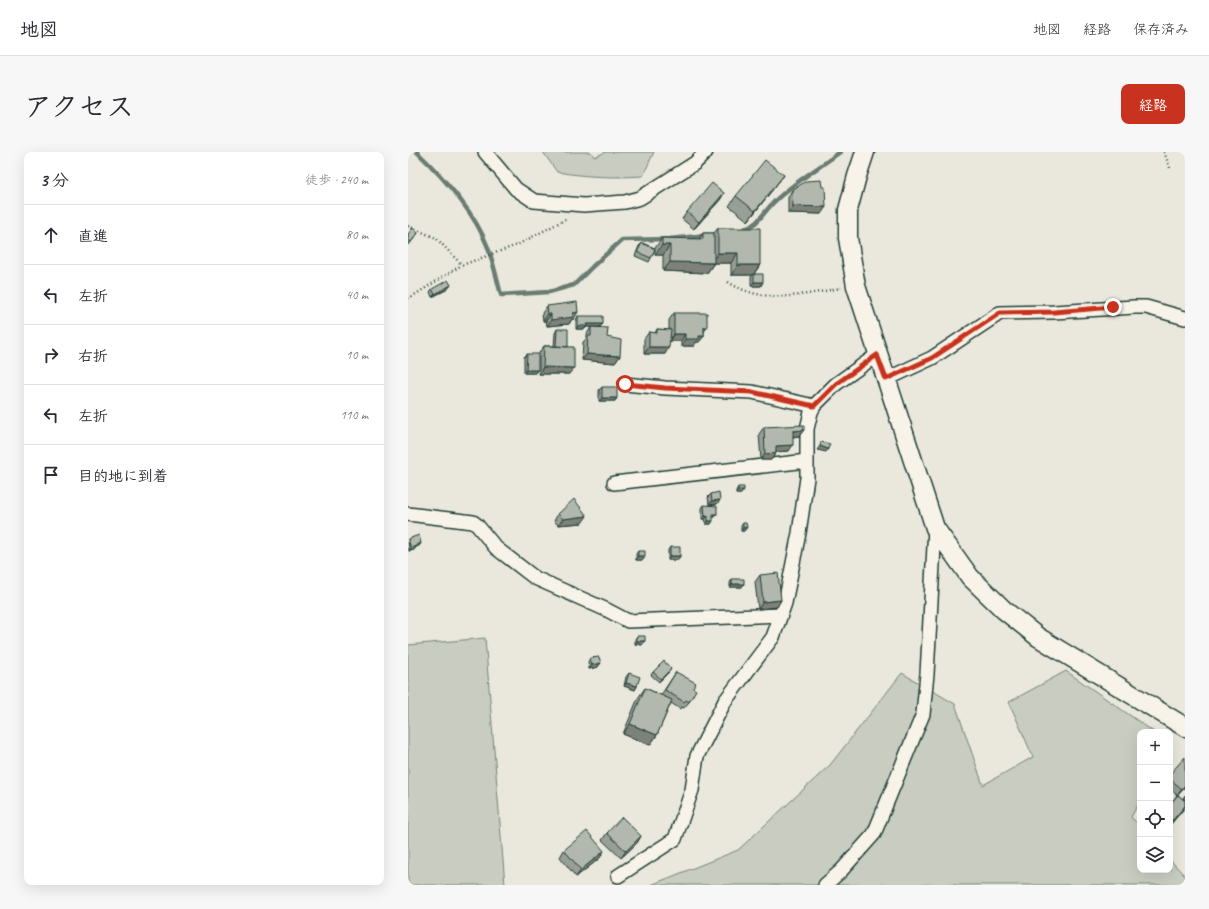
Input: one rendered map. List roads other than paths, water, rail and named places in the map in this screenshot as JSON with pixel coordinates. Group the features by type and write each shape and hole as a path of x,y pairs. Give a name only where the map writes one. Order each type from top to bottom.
{"street":[{"path":"484,152 516,189 534,201 584,205 625,202 640,198 695,163 706,152"},
{"path":"866,152 857,176 848,210 848,238 856,286 877,355 935,528 970,577 1004,610 1038,637 1185,728"},
{"path":"886,379 932,358 1000,313 1054,312 1146,307 1185,318"},
{"path":"618,876 675,839 692,790 697,756 725,700 772,637 785,603 799,533 807,478 807,423 814,406 836,384 877,355"},
{"path":"625,384 665,388 752,392 814,406"},
{"path":"614,483 807,461"},
{"path":"408,514 473,522 496,548 534,578 608,610 628,621 781,615"},
{"path":"825,885 841,872 874,834 923,714 927,674 935,528"}],"waterway":[{"path":"417,152 457,195 474,219 487,245 501,295 549,292 574,285 622,240 670,239 707,235"},
{"path":"744,229 757,222 773,203 788,189 840,152"}]}
